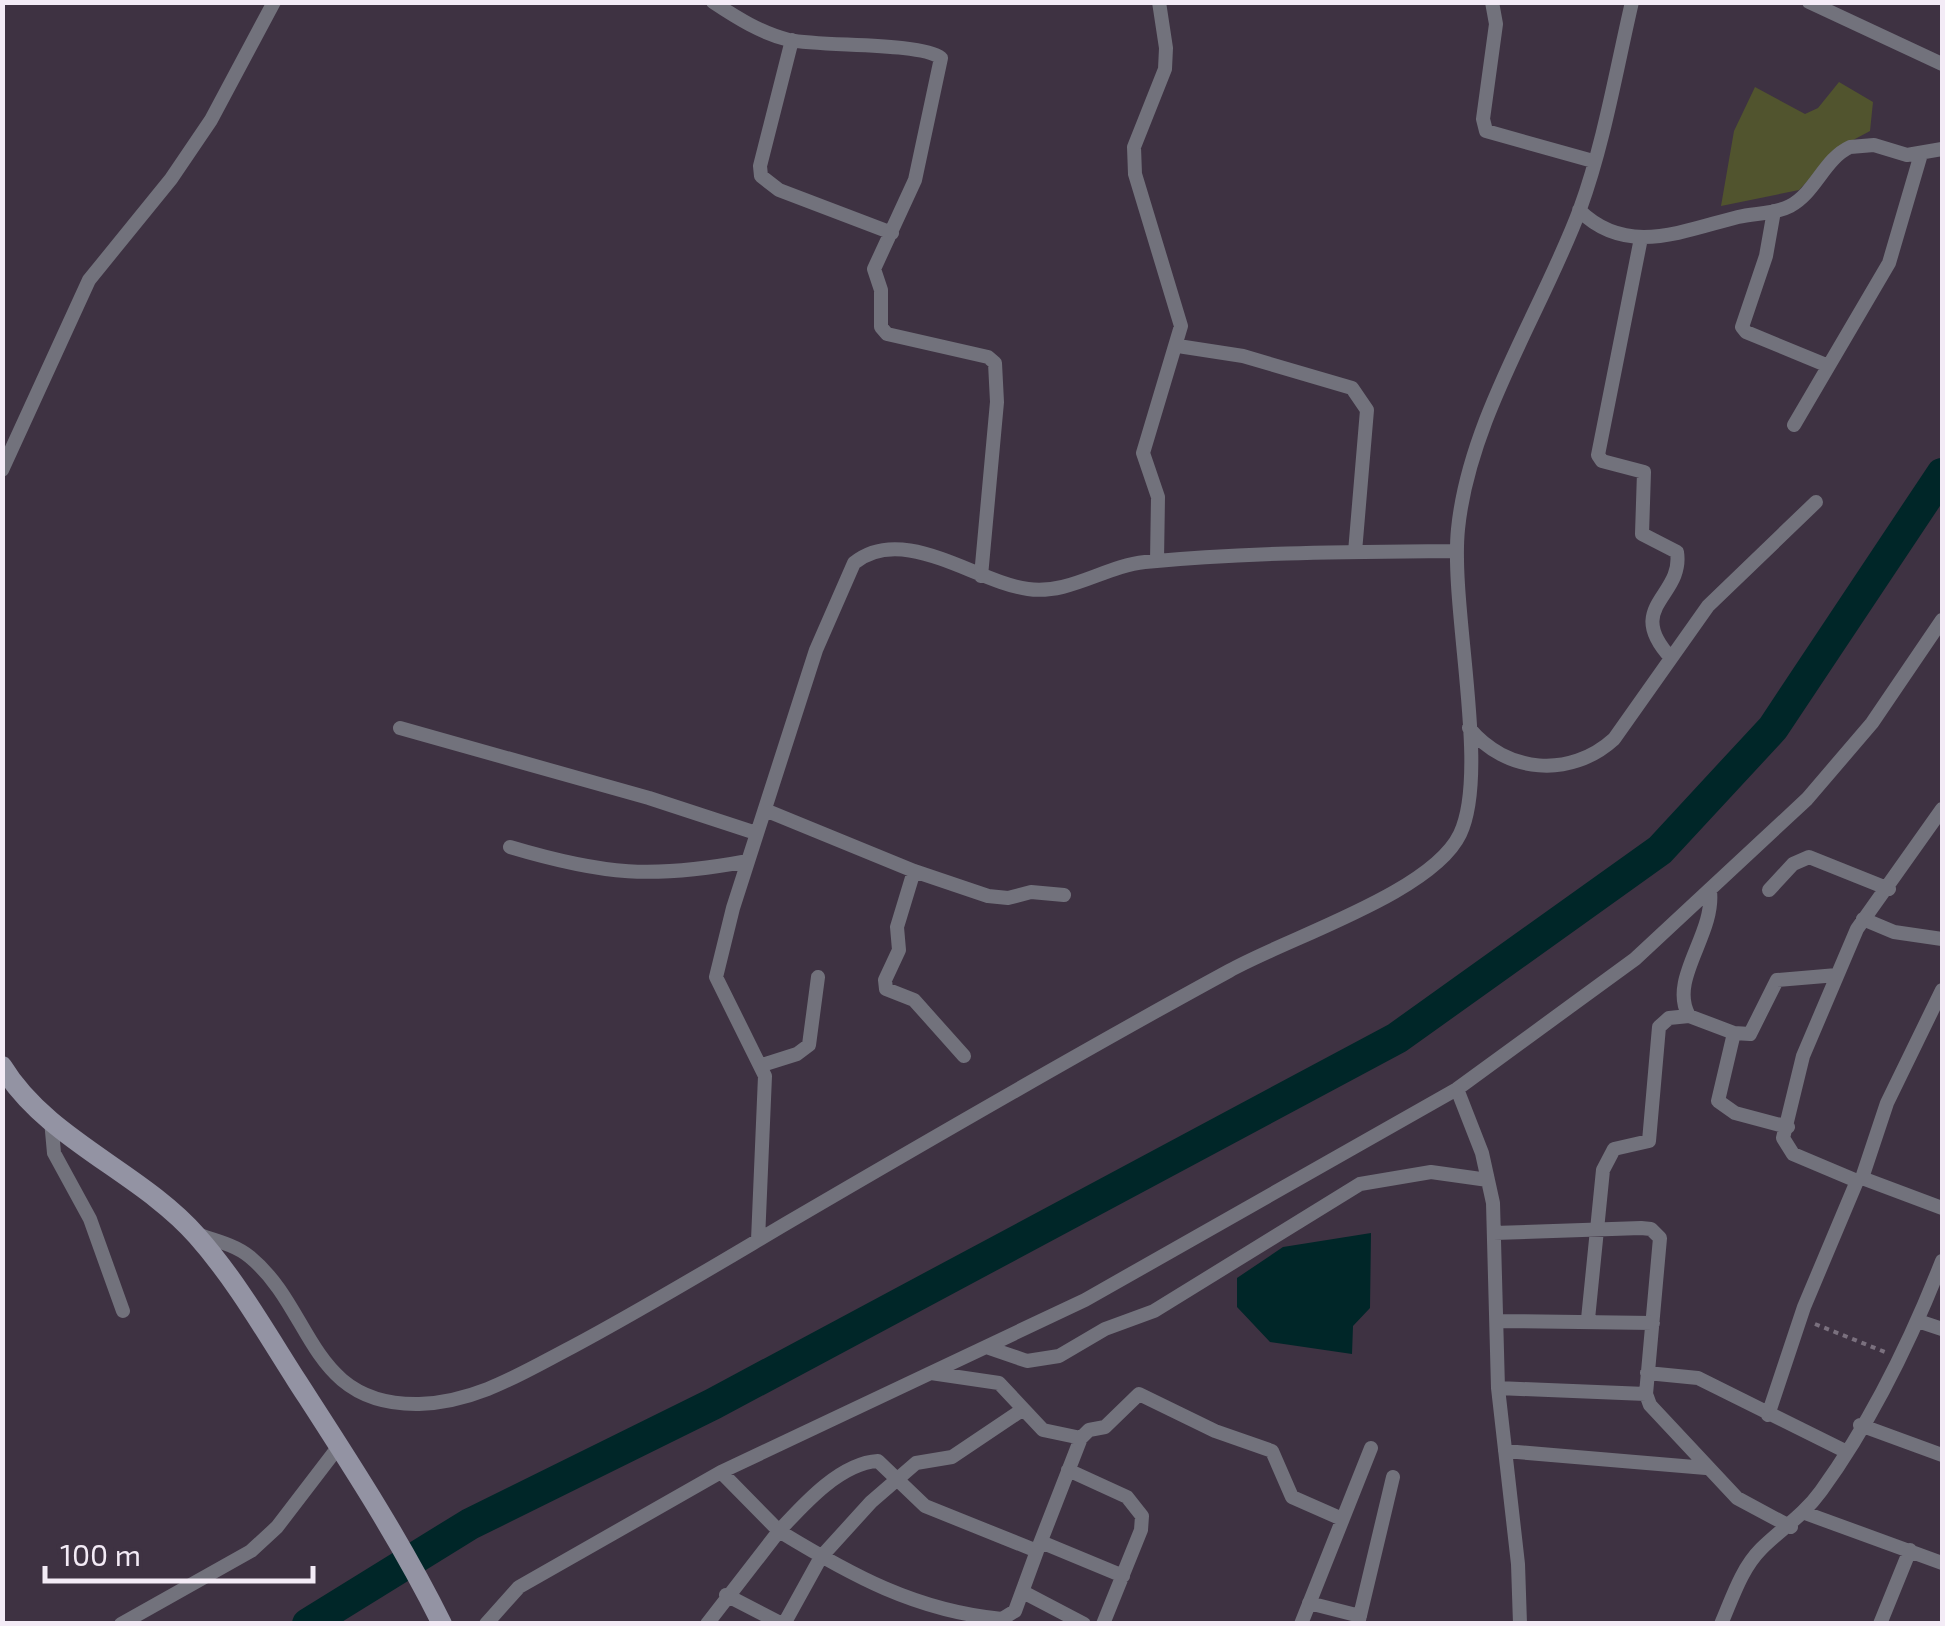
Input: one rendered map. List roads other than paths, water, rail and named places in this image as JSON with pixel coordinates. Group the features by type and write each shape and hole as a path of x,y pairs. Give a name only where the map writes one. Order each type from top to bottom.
{"street":[{"path":"2,470 89,280 171,178 211,120 274,2"},
{"path":"713,2 765,34 851,48 916,48 941,58 915,180 874,269 882,290 881,328 902,341 988,357 995,363 997,402 981,576"},
{"path":"1157,561 1158,497 1144,454 1178,346 1177,304 1162,274 1135,174 1134,146 1164,69 1166,48 1158,2"},
{"path":"196,1234 250,1256 332,1369 354,1388 378,1401 458,1401 488,1391 1241,964 1424,874 1450,850 1464,822 1470,784 1458,524 1484,434 1580,210 1632,2"},
{"path":"1808,2 1942,64"},
{"path":"1493,3 1496,24 1483,119 1486,131 1593,161"},
{"path":"792,40 760,166 761,176 779,190 892,233"},
{"path":"1580,210 1595,226 1641,238 1669,237 1774,211 1806,194 1834,159 1850,147 1874,145 1920,154 1942,150"},
{"path":"1794,425 1888,263 1920,154"},
{"path":"1774,211 1742,327 1826,365"},
{"path":"1641,238 1598,455 1602,462 1644,472 1642,534 1678,552 1678,566 1660,594 1651,625 1654,640 1671,658"},
{"path":"1178,346 1261,362 1352,388 1360,397 1367,410 1355,552"},
{"path":"1468,726 1485,747 1505,759 1559,764 1583,760 1614,739 1708,606 1816,502"},
{"path":"758,1240 767,1098 762,1065 716,976 756,833 810,680 816,650 854,563 880,551 910,551 981,576 1045,590 1116,567 1157,561 1458,551"},
{"path":"486,1624 520,1587 721,1472 1085,1300 1456,1088 1636,959 1710,891 1820,784 1872,723 1942,620"},
{"path":"400,728 649,798 756,833"},
{"path":"1942,808 1863,919 1803,1056 1784,1142 1793,1154 1942,1208"},
{"path":"764,810 914,872 1001,898 1031,892 1064,895"},
{"path":"510,848 622,874 682,874 748,861"},
{"path":"1769,890 1793,864 1810,857 1888,889"},
{"path":"914,872 897,927 900,950 885,980 886,988 914,1000 964,1056"},
{"path":"1688,1016 1684,1002 1686,972 1710,921 1710,891"},
{"path":"1863,919 1894,932 1942,939"},
{"path":"1588,1319 1594,1231 1608,1157 1622,1145 1650,1141 1659,1027 1669,1018 1688,1016 1734,1033 1754,1030 1766,995 1777,980 1837,974"},
{"path":"762,1065 797,1054 810,1045 818,977"},
{"path":"1768,1416 1800,1317 1893,1090 1942,990"},
{"path":"1734,1033 1718,1101 1735,1113 1788,1126"},
{"path":"2,1066 28,1100 160,1199 228,1273 373,1500 439,1618"},
{"path":"1456,1088 1488,1180 1494,1233 1498,1388 1520,1624"},
{"path":"51,1119 54,1153 90,1220 123,1311"},
{"path":"986,1347 1028,1361 1058,1356 1105,1329 1154,1311 1360,1184 1431,1172 1488,1180"},
{"path":"1494,1233 1641,1228 1657,1232 1646,1394 1650,1405 1738,1498 1791,1527"},
{"path":"1721,1624 1746,1568 1761,1549 1805,1513 1844,1452 1918,1321 1942,1261"},
{"path":"1498,1321 1588,1319 1653,1323"},
{"path":"1918,1321 1942,1329"},
{"path":"930,1373 999,1383 1011,1391 1022,1410 1043,1430 1081,1438"},
{"path":"1647,1373 1698,1378 1844,1452"},
{"path":"1498,1388 1646,1394"},
{"path":"721,1472 779,1531 820,1557 905,1600 980,1620 1010,1617 1024,1592 1081,1438 1089,1430 1105,1428 1135,1396 1144,1394 1215,1431 1272,1451 1292,1497 1342,1519"},
{"path":"726,1595 783,1624 820,1557 899,1478 916,1463 952,1457 1022,1410"},
{"path":"1860,1425 1942,1455"},
{"path":"121,1624 251,1550 277,1527 339,1446"},
{"path":"1301,1624 1370,1448"},
{"path":"1505,1451 1706,1468"},
{"path":"706,1624 779,1531 817,1494 866,1462 887,1465 926,1506 1123,1576"},
{"path":"1068,1470 1138,1505 1140,1530 1103,1624"},
{"path":"1309,1604 1359,1620 1393,1477"},
{"path":"1805,1513 1942,1563"},
{"path":"1880,1624 1910,1550"},
{"path":"1024,1592 1084,1624"}],"waterway":[{"path":"308,1624 470,1524 713,1404 1397,1038 1660,850 1773,728 1942,474"}]}
